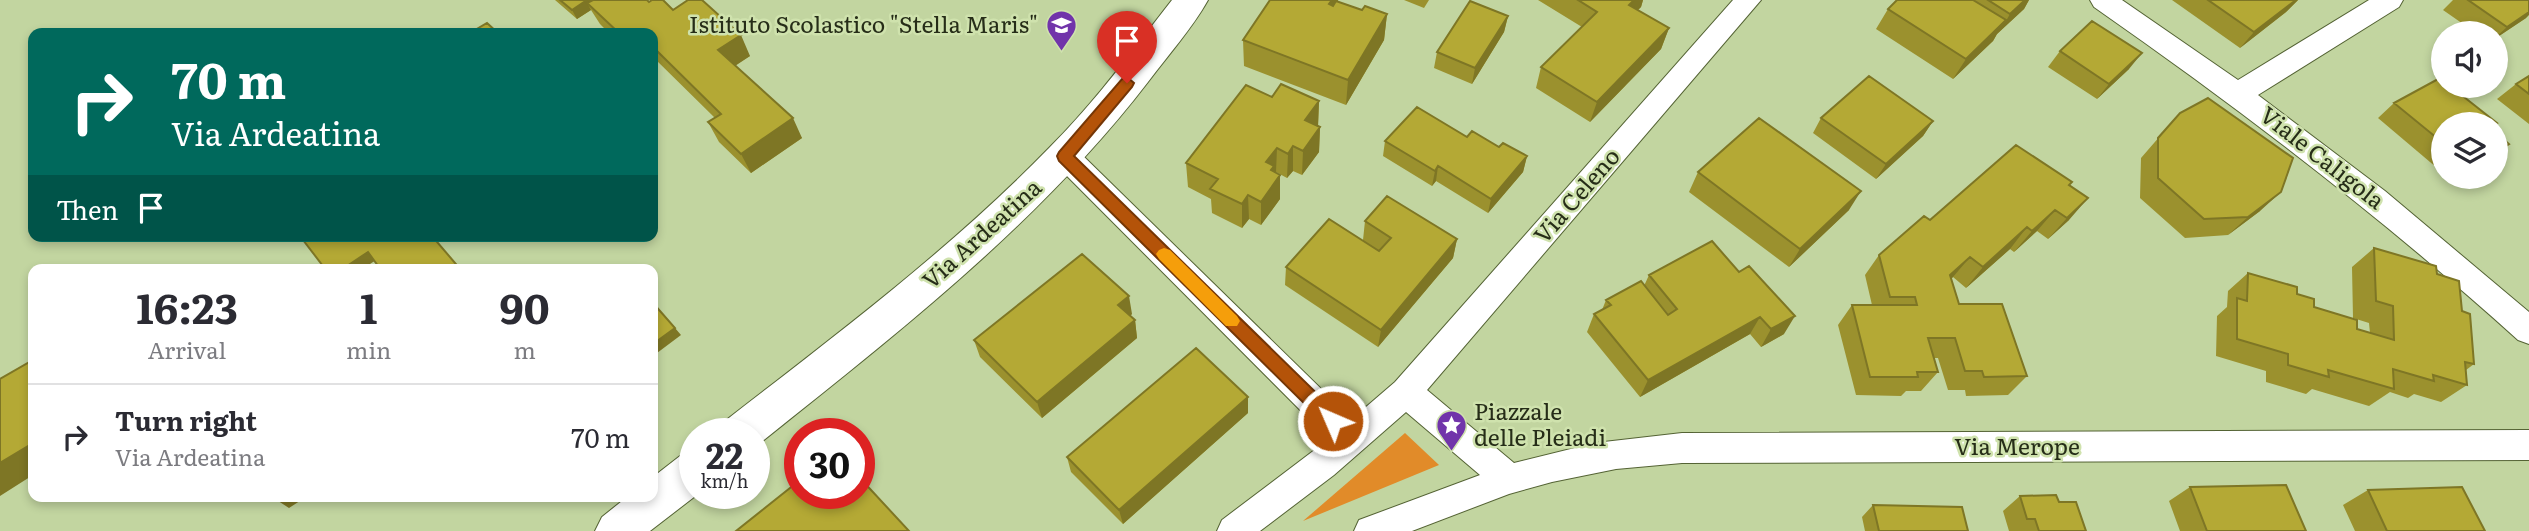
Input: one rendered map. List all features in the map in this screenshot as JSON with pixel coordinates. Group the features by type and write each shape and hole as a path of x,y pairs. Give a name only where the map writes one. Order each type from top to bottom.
{"main road":[{"name":"Via Ardeatina","path":"760,418 955,261 1065,156 1114,99 1191,0"},
{"path":"658,499 679,483"},
{"path":"617,531 654,502"}],"street":[{"name":"Via Celeno","path":"1406,392 1748,0"},
{"name":"Viale Caligola","path":"2103,0 2238,94 2399,218 2529,331"},
{"path":"2238,94 2390,0"},
{"path":"1065,156 1352,440"},
{"path":"1234,531 1352,440 1406,392 1509,479 1371,531"},
{"name":"Via Merope","path":"1509,479 1599,456 1682,448 2529,445"}],"shaded area":[{"path":"1405,433 1439,465 1303,521"}],"building":[{"path":"560,0 587,0 572,10"},
{"path":"593,0 663,0 673,10 688,0 702,0 741,35 718,50 793,118 741,154 708,122 721,114 658,52 658,28 614,28 587,3"},
{"path":"1270,0 1332,0 1329,4 1333,6 1336,1 1362,10 1365,6 1387,14 1348,80 1243,40"},
{"path":"1578,0 1634,0 1629,5 1669,28 1597,102 1541,67 1597,12"},
{"path":"1897,0 1973,0 2006,20 1966,59 1888,9"},
{"path":"1988,0 2025,0 2010,14"},
{"path":"2208,0 2296,0 2254,32"},
{"path":"2468,0 2529,0 2529,12 2508,26 2508,21 2498,21"},
{"path":"1470,1 1508,16 1475,68 1437,52"},
{"path":"2092,21 2142,53 2109,84 2060,51"},
{"path":"487,23 492,28 478,28"},
{"path":"1869,76 1933,121 1886,164 1821,118"},
{"path":"2529,76 2529,94 2516,84"},
{"path":"2431,83 2431,98 2465,98 2483,112 2431,112 2431,133 2394,103"},
{"path":"1281,84 1319,101 1305,120 1320,127 1303,151 1293,146 1288,154 1277,148 1266,162 1274,166 1271,170 1280,175 1261,202 1248,195 1242,204 1210,189 1218,179 1186,163 1246,85 1272,97"},
{"path":"2208,98 2293,158 2281,192 2248,217 2204,219 2158,178 2158,138 2180,113"},
{"path":"1417,107 1467,137 1472,131 1499,147 1503,143 1527,156 1491,199 1438,166 1435,171 1385,141"},
{"path":"1759,118 1861,191 1800,249 1698,172"},
{"path":"2016,145 2072,182 2069,185 2088,198 2067,218 2055,210 2032,231 2027,227 1983,267 1970,257 1950,275 1959,304 2002,304 2027,376 1984,377 1982,371 1965,371 1955,338 1928,338 1938,372 1917,372 1918,377 1870,377 1852,305 1917,305 1915,297 1890,297 1879,255 1924,216 1930,220"},
{"path":"1387,196 1457,239 1381,330 1286,267 1329,219 1379,251 1391,238 1365,221"},
{"path":"1712,241 1739,272 1749,266 1795,316 1771,329 1760,317 1648,380 1594,314 1611,305 1606,300 1641,281 1668,315 1677,309 1649,275"},
{"path":"305,242 437,242 456,264 377,264 368,252 350,264 321,264"},
{"path":"2374,248 2436,266 2437,274 2459,281 2462,311 2470,314 2474,364 2465,362 2467,385 2433,375 2434,381 2393,369 2394,389 2328,370 2329,377 2288,365 2288,354 2237,339 2237,298 2247,301 2248,273 2297,287 2297,294 2314,299 2314,307 2357,320 2357,329 2394,340 2393,306 2376,301"},
{"path":"1082,254 1129,296 1118,305 1135,320 1037,402 974,340"},
{"path":"658,309 675,328 658,340"},
{"path":"1196,348 1248,397 1119,510 1067,457"},
{"path":"28,363 28,446 0,463 0,379"},
{"path":"2286,485 2306,531 2207,531 2190,487"},
{"path":"2462,487 2485,531 2387,531 2368,490"},
{"path":"784,493 784,509 875,509 875,494 909,531 736,531 764,509 770,509 770,504"},
{"path":"2056,495 2059,502 2076,502 2086,531 2039,531 2035,519 2027,519 2020,496"},
{"path":"1873,505 1962,507 1968,531 1879,531"}],"slow traffic":[{"path":"1164,254 1232,321"}],"place":[{"name":"Istituto Scolastico \"Stella Maris\"","path":"1061,52"},
{"name":"Piazzale delle Pleiadi","path":"1451,452"}],"route":[{"path":"1127,83 1065,156 1333,421"}]}
